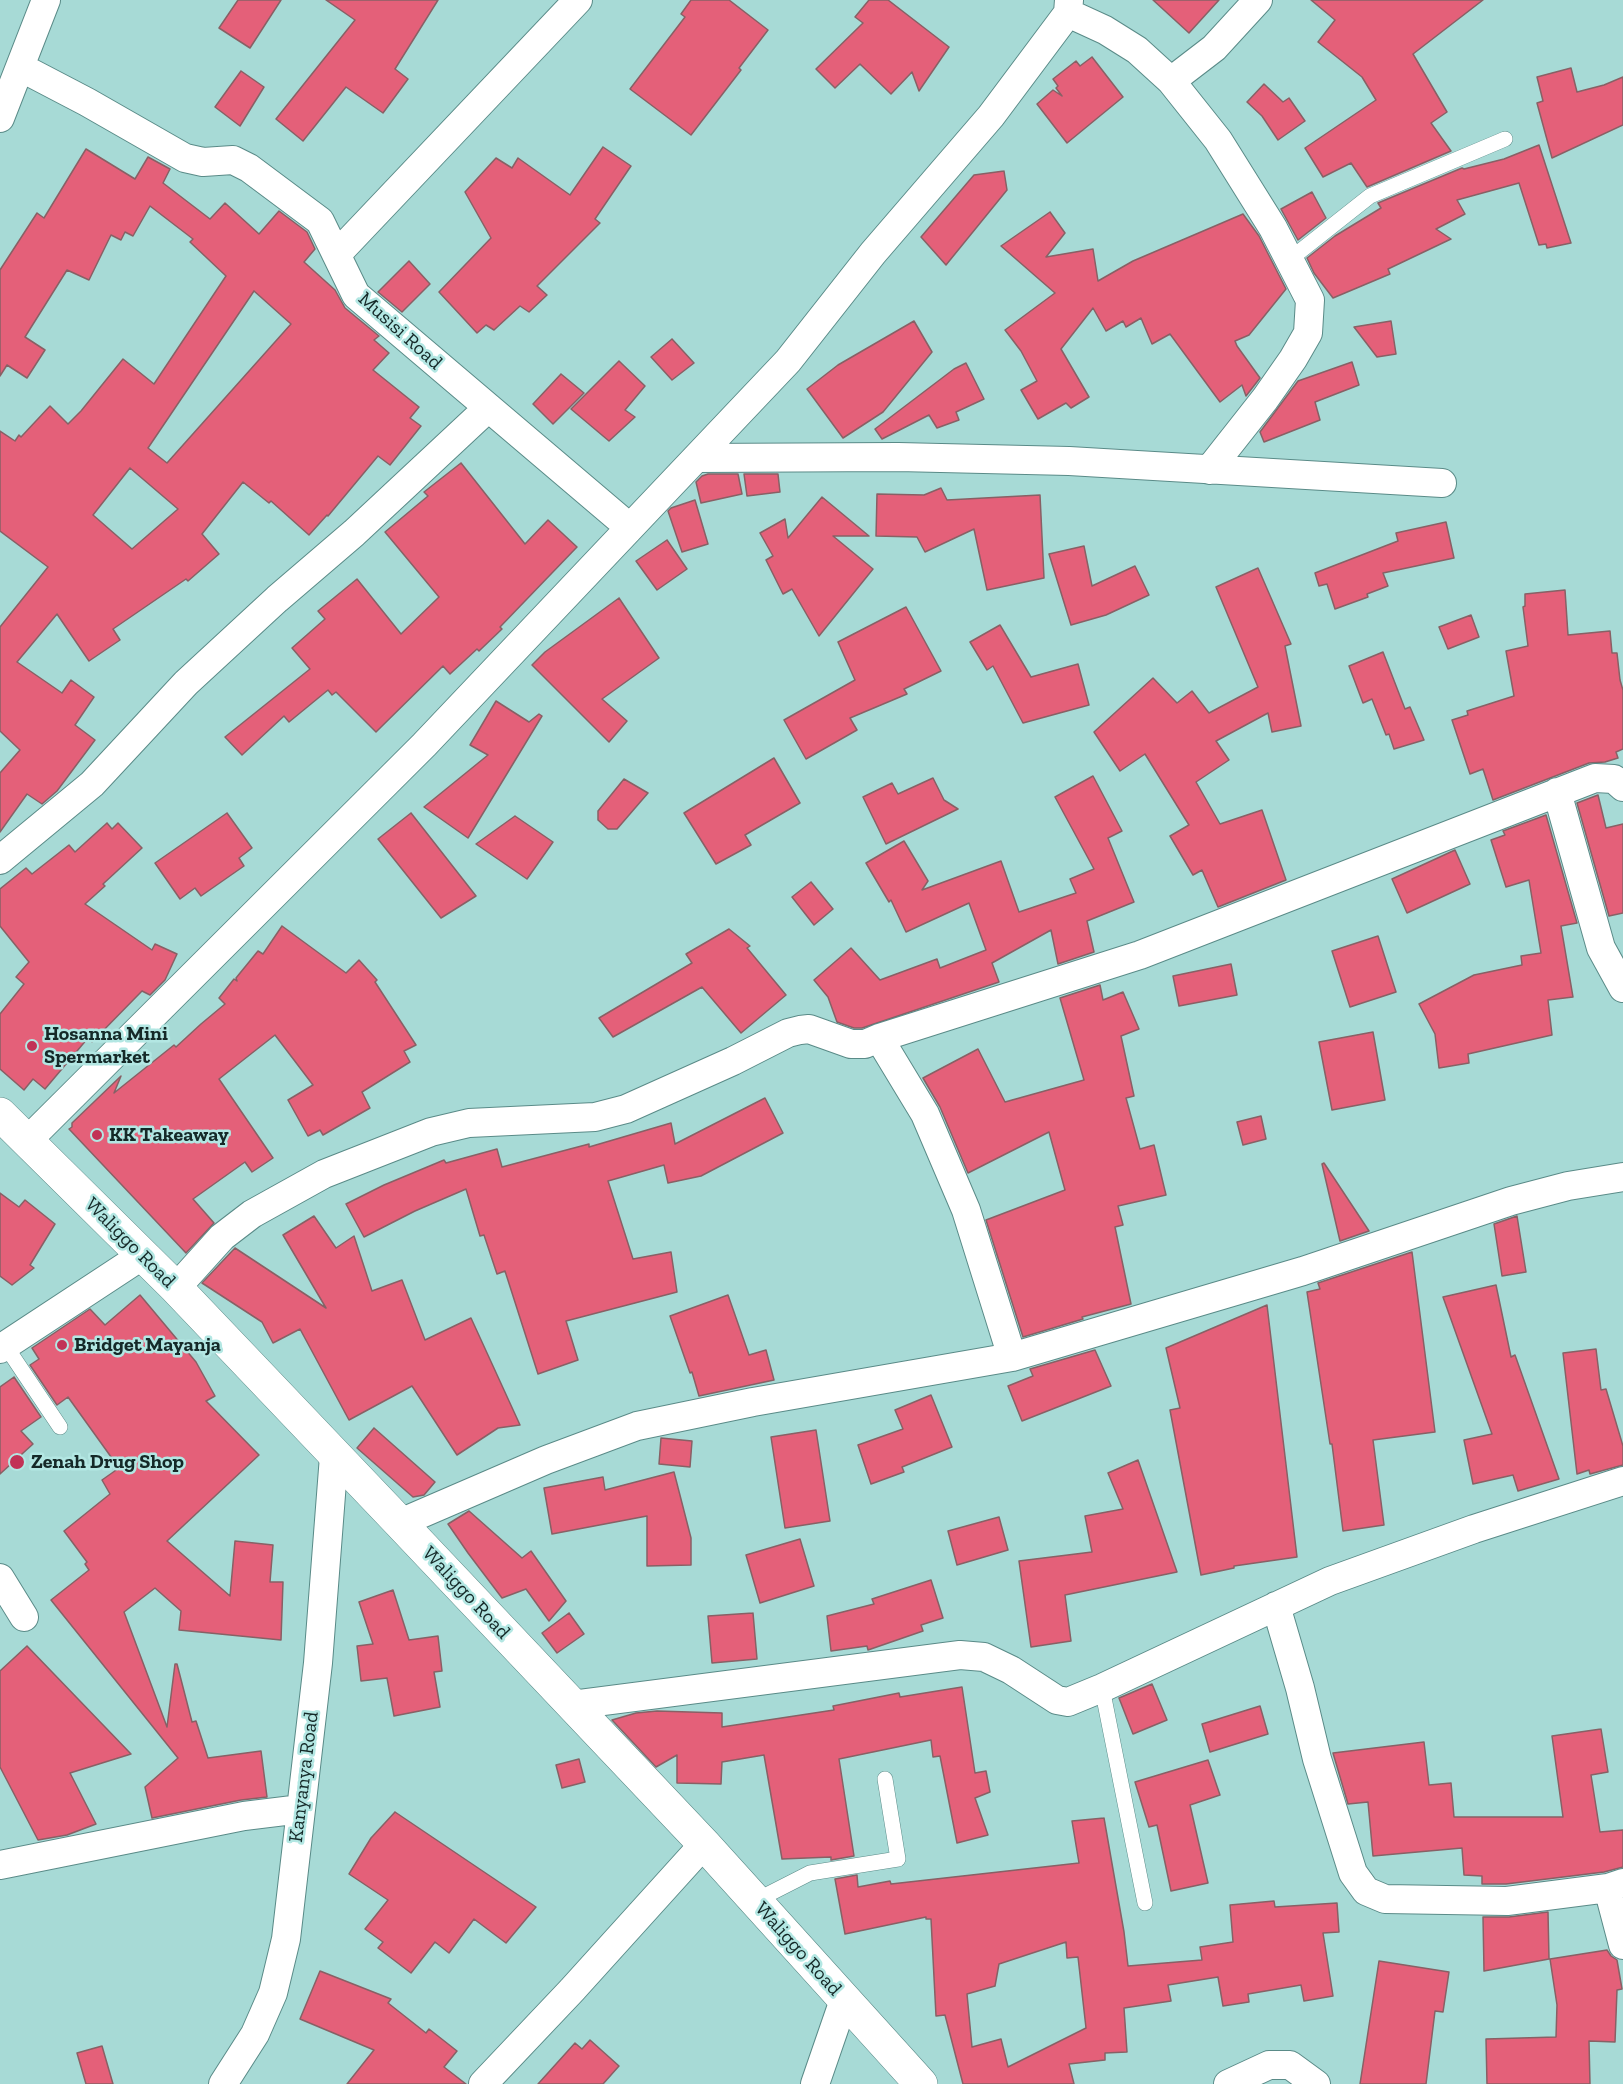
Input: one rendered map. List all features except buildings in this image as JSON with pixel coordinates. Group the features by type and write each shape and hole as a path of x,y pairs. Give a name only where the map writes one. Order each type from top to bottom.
{"street":[{"path":"3,102 20,67 46,0"},
{"path":"337,254 578,0"},
{"path":"1171,81 1214,48 1258,0"},
{"path":"27,1140 416,753 788,361 873,253 991,116 1069,7 1137,50 1171,81 1218,140 1272,228 1310,300 1308,333 1293,359 1265,399 1209,470"},
{"name":"Musisi Road","path":"20,67 185,158 203,162 233,160 249,168 320,221 356,295 629,528"},
{"path":"0,860 92,784 186,683 277,599 354,533 488,408"},
{"path":"696,458 898,457 1058,461 1442,483"},
{"path":"176,1288 222,1237 252,1214 324,1174 431,1132 469,1123 596,1118 626,1109 733,1061 788,1033 800,1030 809,1029 851,1044 865,1044 1140,955 1595,778 1614,779 1623,787"},
{"path":"1557,792 1601,948 1623,988"},
{"path":"879,1038 925,1114 966,1210 1012,1357"},
{"name":"Waliggo Road","path":"0,1114 176,1288 572,1704 704,1844 921,2084"},
{"path":"400,1523 546,1460 638,1426 753,1402 1012,1357 1303,1270 1511,1201 1568,1186 1623,1177"},
{"path":"3,1347 143,1255"},
{"name":"Kanyanya Road","path":"223,2084 255,2034 273,1993 286,1939 318,1663 334,1456"},
{"path":"572,1704 960,1655 984,1657 1011,1670 1057,1700 1068,1702 1330,1581 1623,1481"},
{"path":"0,1578 24,1617"},
{"path":"1276,1606 1317,1759 1353,1873 1366,1891 1385,1899 1507,1901 1616,1886 1623,1945"},
{"path":"0,1865 244,1816 301,1809"},
{"path":"483,2084 704,1844"},
{"path":"815,2084 844,2000"},
{"path":"1228,2084 1269,2065 1290,2065 1316,2084"}],"lane":[{"path":"1289,260 1370,196 1504,139"},
{"path":"3,1347 60,1427"},
{"path":"1102,1688 1145,1902"},
{"path":"755,1901 810,1873 898,1859 885,1779"}],"place":[{"name":"Hosanna Mini Spermarket","path":"32,1046"},
{"name":"KK Takeaway","path":"97,1135"},
{"name":"Bridget Mayanja","path":"62,1345"},
{"name":"Zenah Drug Shop","path":"17,1462"}]}
